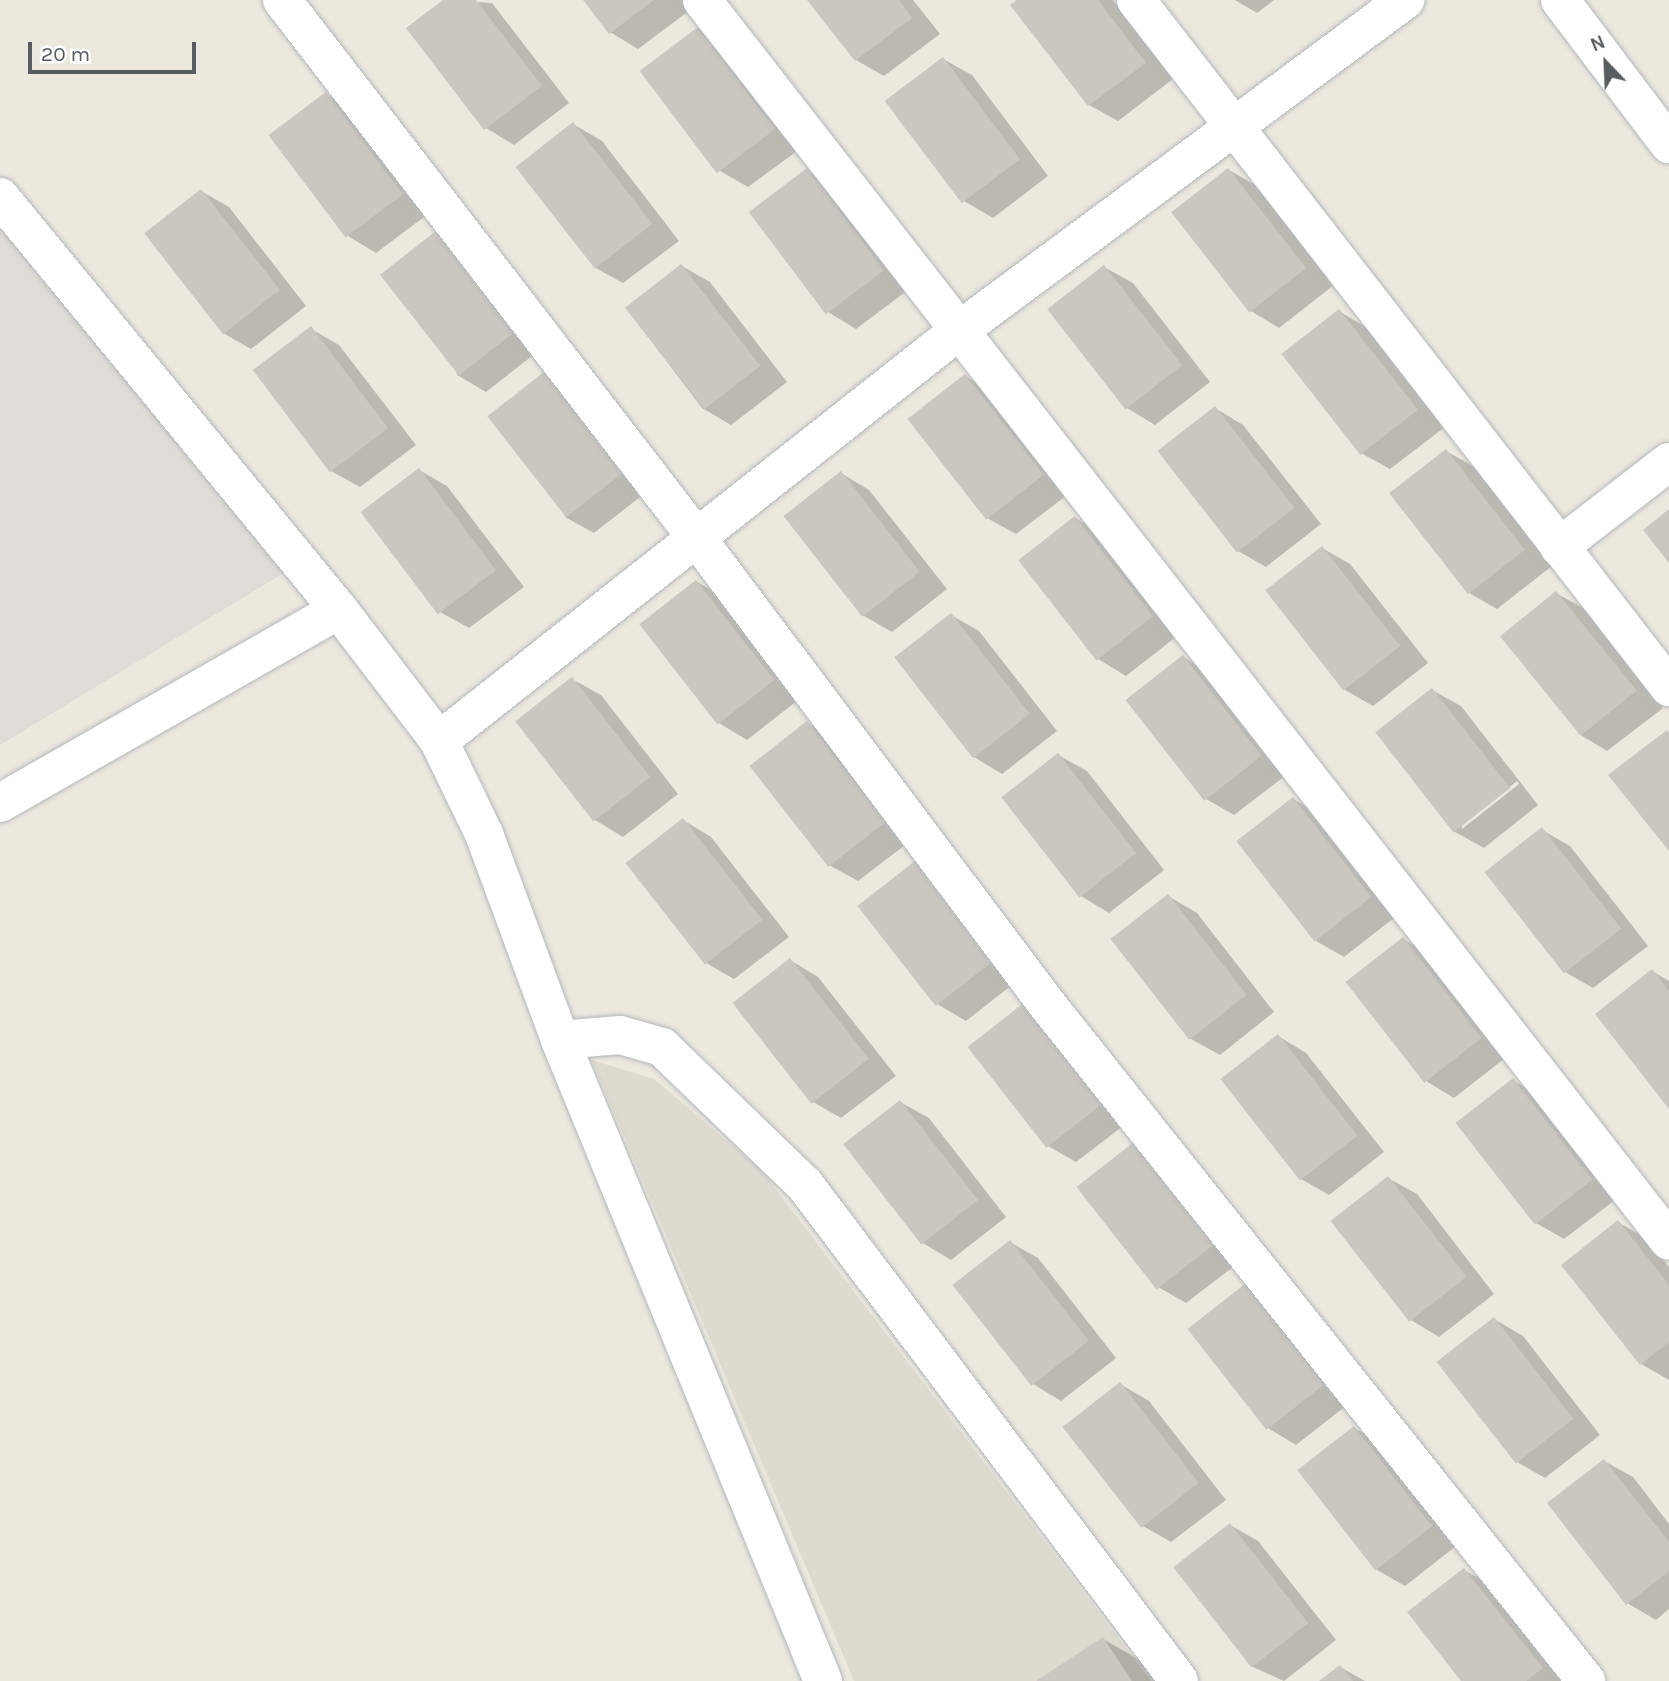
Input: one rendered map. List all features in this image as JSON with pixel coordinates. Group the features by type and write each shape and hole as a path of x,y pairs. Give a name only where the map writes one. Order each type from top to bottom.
{"street":[{"path":"282,0 696,537 1046,1003 1586,1681"},
{"path":"702,0 957,332 1669,1241"},
{"path":"1136,0 1669,687"},
{"path":"439,741 957,332 1405,0"},
{"path":"1560,0 1669,144"},
{"path":"0,197 339,610 439,741 484,834 561,1040 823,1681"},
{"path":"1559,547 1669,462"},
{"path":"0,803 339,610"},
{"path":"561,1040 620,1035 662,1047 805,1185 1179,1681"}],"shaded area":[{"path":"0,215 292,568 0,745"},
{"path":"592,1060 654,1079 761,1170 1151,1681 854,1681"}],"building":[{"path":"443,0 476,0 542,86 484,130 406,28"},
{"path":"583,0 654,0 609,34"},
{"path":"807,0 899,0 912,18 855,61"},
{"path":"1017,0 1098,0 1146,63 1088,106 1010,5"},
{"path":"698,27 775,129 717,173 640,71"},
{"path":"943,57 1020,159 962,203 885,101"},
{"path":"326,92 403,194 346,238 268,135"},
{"path":"573,122 652,224 595,269 515,167"},
{"path":"807,168 884,270 826,314 749,212"},
{"path":"1228,168 1306,268 1249,312 1171,212"},
{"path":"201,189 280,290 223,334 144,233"},
{"path":"436,231 515,332 459,376 380,275"},
{"path":"681,264 760,366 704,409 625,308"},
{"path":"1104,265 1182,365 1125,409 1047,309"},
{"path":"1339,309 1418,410 1360,455 1281,354"},
{"path":"311,326 388,428 330,472 253,370"},
{"path":"544,372 623,473 566,517 487,416"},
{"path":"965,374 1044,475 986,520 907,419"},
{"path":"1215,406 1294,508 1237,553 1157,451"},
{"path":"1446,449 1525,550 1468,594 1389,493"},
{"path":"419,468 496,570 438,614 361,512"},
{"path":"841,471 920,572 862,617 783,516"},
{"path":"1669,509 1669,563 1643,530"},
{"path":"1075,516 1153,616 1096,660 1018,560"},
{"path":"1322,546 1400,646 1343,690 1265,590"},
{"path":"696,580 774,680 717,724 639,624"},
{"path":"1556,591 1637,690 1581,736 1500,636"},
{"path":"951,613 1030,714 973,758 894,657"},
{"path":"1183,655 1262,756 1204,801 1125,700"},
{"path":"572,677 650,777 593,821 515,721"},
{"path":"1432,688 1510,788 1453,832 1375,732"},
{"path":"807,721 886,822 828,867 749,766"},
{"path":"1667,730 1669,733 1669,851 1608,775"},
{"path":"1058,753 1136,853 1079,897 1001,797"},
{"path":"1293,797 1371,897 1314,941 1236,841"},
{"path":"683,818 762,920 705,965 625,863"},
{"path":"1542,827 1621,929 1564,974 1484,872"},
{"path":"915,861 993,961 936,1006 857,906"},
{"path":"1168,894 1247,995 1189,1040 1110,939"},
{"path":"1403,937 1482,1038 1424,1083 1345,982"},
{"path":"790,958 869,1059 811,1104 732,1003"},
{"path":"1652,969 1669,991 1669,1109 1595,1014"},
{"path":"1025,1002 1104,1103 1046,1148 967,1047"},
{"path":"1278,1034 1357,1136 1300,1181 1220,1079"},
{"path":"1513,1078 1592,1180 1535,1225 1455,1123"},
{"path":"900,1100 978,1200 921,1244 843,1144"},
{"path":"1134,1142 1214,1244 1157,1289 1076,1187"},
{"path":"1388,1176 1467,1277 1409,1322 1330,1221"},
{"path":"1618,1220 1669,1285 1669,1342 1640,1365 1561,1265"},
{"path":"1010,1240 1089,1341 1031,1386 952,1285"},
{"path":"1245,1284 1324,1385 1266,1430 1187,1329"},
{"path":"1494,1317 1573,1419 1516,1464 1436,1362"},
{"path":"1120,1382 1199,1483 1141,1528 1062,1427"},
{"path":"1354,1426 1432,1526 1375,1570 1297,1470"},
{"path":"1604,1459 1669,1542 1669,1571 1626,1605 1547,1503"},
{"path":"1230,1523 1308,1623 1251,1667 1173,1567"},
{"path":"1464,1568 1543,1668 1526,1681 1461,1681 1407,1612"},
{"path":"1103,1637 1132,1681 1036,1681"},
{"path":"1340,1665 1353,1681 1319,1681"}]}
